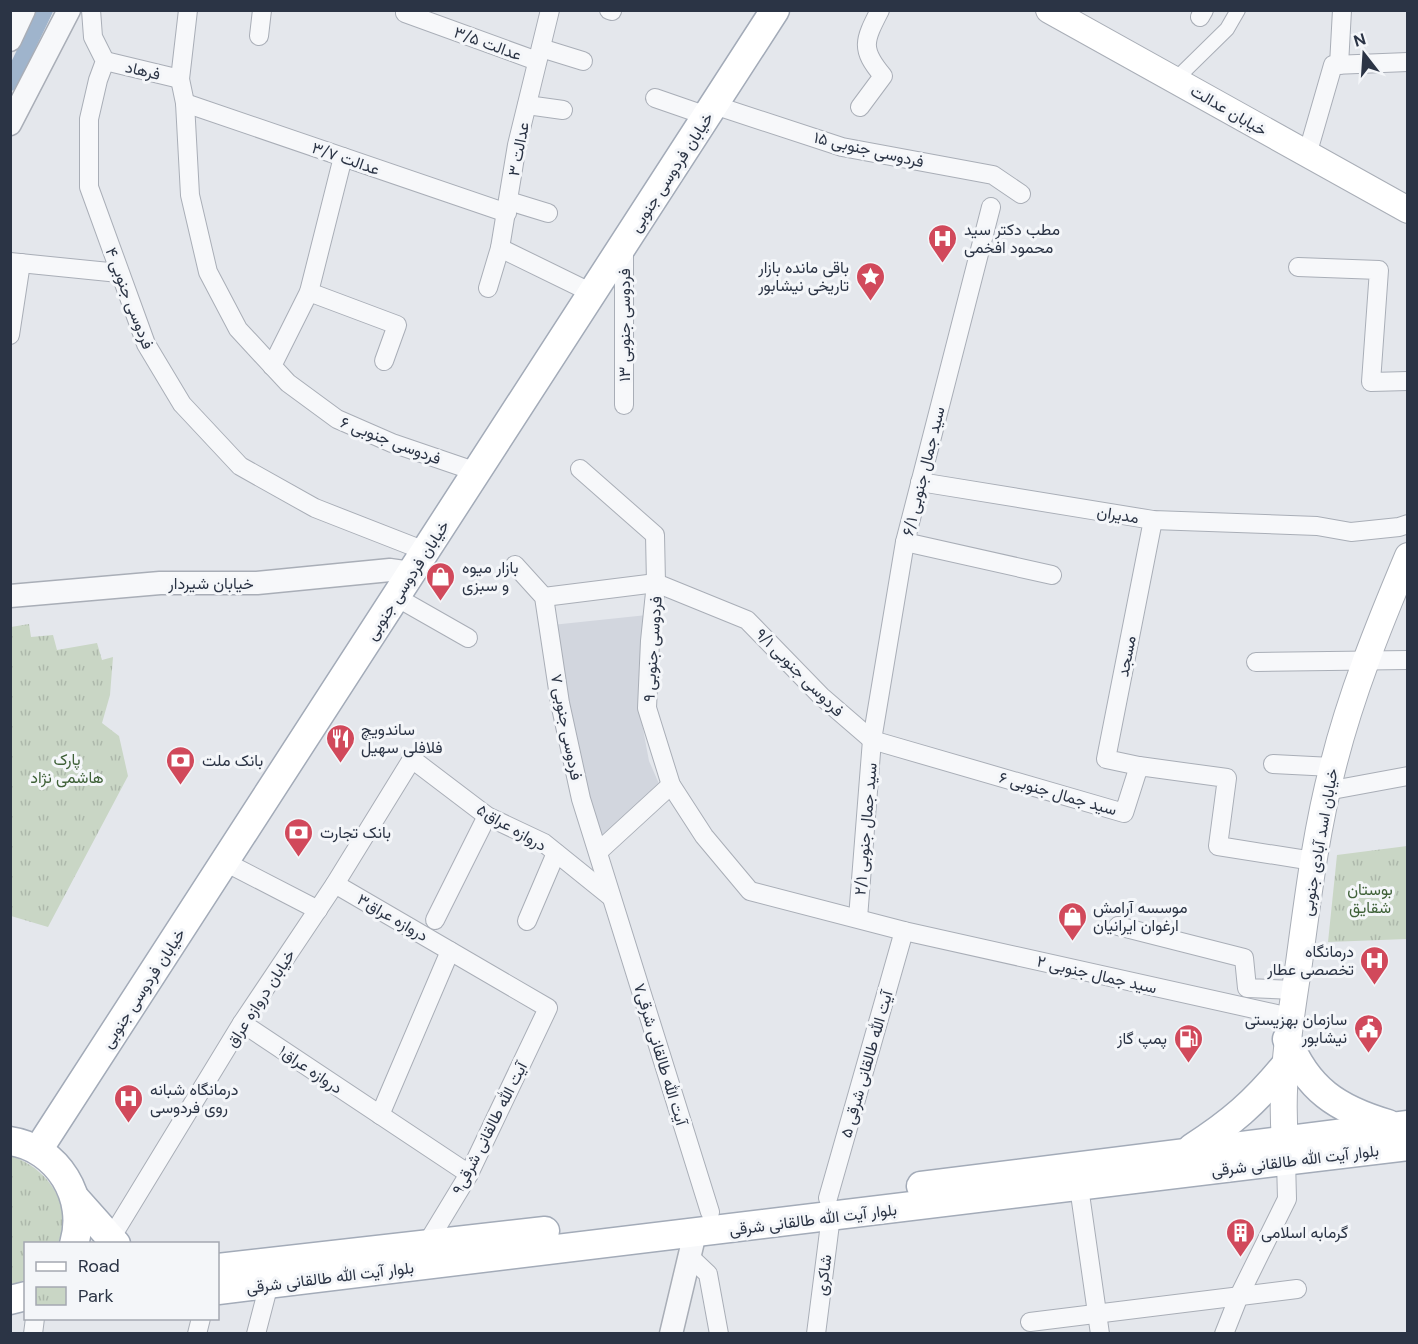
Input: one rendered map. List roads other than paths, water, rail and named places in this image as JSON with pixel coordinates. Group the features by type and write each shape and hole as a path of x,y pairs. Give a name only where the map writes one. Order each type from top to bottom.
{"main road":[{"name":"خیابان فردوسی جنوبی","path":"38,1150 775,10"},
{"name":"خیابان عدالت","path":"1049,10 1407,210"},
{"name":"خیابان اسد آبادی جنوبی","path":"1285,1150 1284,1067 1313,861 1330,779 1366,659 1407,556"},
{"path":"1289,1028 1297,1063 1327,1096 1346,1109 1404,1132"},
{"path":"1185,1152 1229,1125 1258,1098 1284,1067"},
{"name":"بلوار آیت الله طالقانی شرقی","path":"829,1207 1079,1187 1285,1150 1404,1132"},
{"path":"10,1141 38,1150 54,1163 67,1179 75,1198 78,1216 74,1242"},
{"name":"بلوار آیت الله طالقانی شرقی","path":"219,1290 698,1234 829,1207 1185,1152 1285,1150"},
{"path":"75,1198 113,1241"},
{"name":"بلوار آیت الله طالقانی شرقی","path":"219,1268 426,1245 698,1234"}],"street":[{"path":"10,40 24,10"},
{"path":"10,124 69,10"},
{"path":"91,10 93,37 105,61"},
{"name":"فردوسی جنوبی ۶","path":"189,10 180,79 185,103 190,195 208,272 238,329 288,383 337,420 392,444 477,472"},
{"path":"259,36 262,10"},
{"name":"عدالت ۳","path":"488,288 500,248 517,145 550,10"},
{"path":"860,107 883,76 869,60 865,49 880,10"},
{"path":"1176,79 1227,29 1238,10"},
{"path":"1339,65 1342,10"},
{"name":"عدالت ۳/۵","path":"405,13 539,55 583,61"},
{"name":"فرهاد","path":"105,61 180,79"},
{"name":"فردوسی جنوبی ۴","path":"105,61 89,118 89,187 147,344 182,404 240,465 315,508 418,562"},
{"path":"1307,155 1334,65 1407,62"},
{"name":"فردوسی جنوبی ۱۵","path":"655,98 842,147 993,175 1021,194"},
{"name":"عدالت ۳/۷","path":"185,103 343,157 508,207 548,213"},
{"path":"527,105 563,110"},
{"path":"272,366 309,292 343,157"},
{"name":"سید جمال جنوبی ۶/۱","path":"873,740 905,542 991,207"},
{"name":"فردوسی جنوبی ۱۳","path":"624,245 624,405"},
{"path":"500,248 592,293"},
{"path":"10,335 16,262 119,273"},
{"path":"1298,267 1379,270 1371,382 1407,381"},
{"path":"309,292 397,325 384,361"},
{"name":"فردوسی جنوبی ۹","path":"580,469 655,535 656,583 650,641 647,708 671,784 704,836 750,891 904,931"},
{"name":"مدیران","path":"920,482 1153,520 1317,526 1351,532 1399,527 1407,524"},
{"name":"مسجد","path":"1139,766 1106,759 1153,520"},
{"path":"905,542 1052,575"},
{"name":"خیابان شیردار","path":"10,596 160,583 257,583 390,570 418,562"},
{"path":"515,565 544,597 656,583"},
{"name":"فردوسی جنوبی ۹/۱","path":"656,583 747,620 820,696 873,740"},
{"path":"396,597 468,639"},
{"name":"فردوسی جنوبی ۷","path":"544,597 560,703 581,799 611,897"},
{"path":"1256,662 1407,660"},
{"name":"سید جمال جنوبی ۶","path":"873,740 1124,813 1139,766"},
{"name":"سید جمال جنوبی ۲/۱","path":"858,918 873,740"},
{"name":"دروازه عراق۵","path":"412,759 487,816 544,843 611,897"},
{"name":"خیابان دروازه عراق","path":"113,1241 242,1023 335,884 412,759"},
{"path":"1273,764 1330,779 1407,776"},
{"path":"1139,766 1227,778 1218,846 1313,861"},
{"path":"598,852 671,784"},
{"path":"435,920 487,816"},
{"path":"526,921 556,853"},
{"path":"225,862 318,910"},
{"name":"دروازه عراق۳","path":"335,884 548,1008"},
{"name":"آیت الله طالقانی شرقی۷","path":"611,897 698,1234"},
{"path":"1118,926 1245,958 1247,988 1295,990"},
{"name":"سید جمال جنوبی ۲","path":"904,931 1289,1028"},
{"name":"آیت الله طالقانی شرقی ۵","path":"829,1207 904,931"},
{"path":"380,1115 450,951"},
{"name":"آیت الله طالقانی شرقی۹","path":"426,1245 469,1174 548,1008"},
{"name":"دروازه عراق۱","path":"242,1023 469,1174"},
{"path":"1224,1334 1239,1296 1287,1199 1285,1150"},
{"path":"1079,1187 1100,1334"},
{"name":"شاکری","path":"816,1334 829,1207"},
{"path":"671,1334 698,1234"},
{"path":"698,1234 719,1334"},
{"path":"256,1334 269,1284"},
{"path":"1030,1322 1297,1289"}],"waterway":[{"path":"10,83 45,10"}],"place":[{"name":"مطب دکتر سید محمود افخمی","path":"943,264"},
{"name":"باقی مانده بازار تاریخی نیشابور","path":"870,302"},
{"name":"بازار میوه و سبزی","path":"441,602"},
{"name":"ساندویچ فلافلی سهیل","path":"340,764"},
{"name":"بانک ملت","path":"181,786"},
{"name":"بانک تجارت","path":"299,858"},
{"name":"موسسه آرامش ارغوان ایرانیان","path":"1072,942"},
{"name":"درمانگاه تخصصی عطار","path":"1375,986"},
{"name":"سازمان بهزیستی نیشابور","path":"1368,1054"},
{"name":"پمپ گاز","path":"1188,1064"},
{"name":"درمانگاه شبانه روی فردوسی","path":"129,1124"},
{"name":"گرمابه اسلامی","path":"1240,1258"}],"park label":[{"name":"پارک هاشمی نژاد","path":"67,768"},
{"name":"بوستان شقایق","path":"1370,898"}]}
